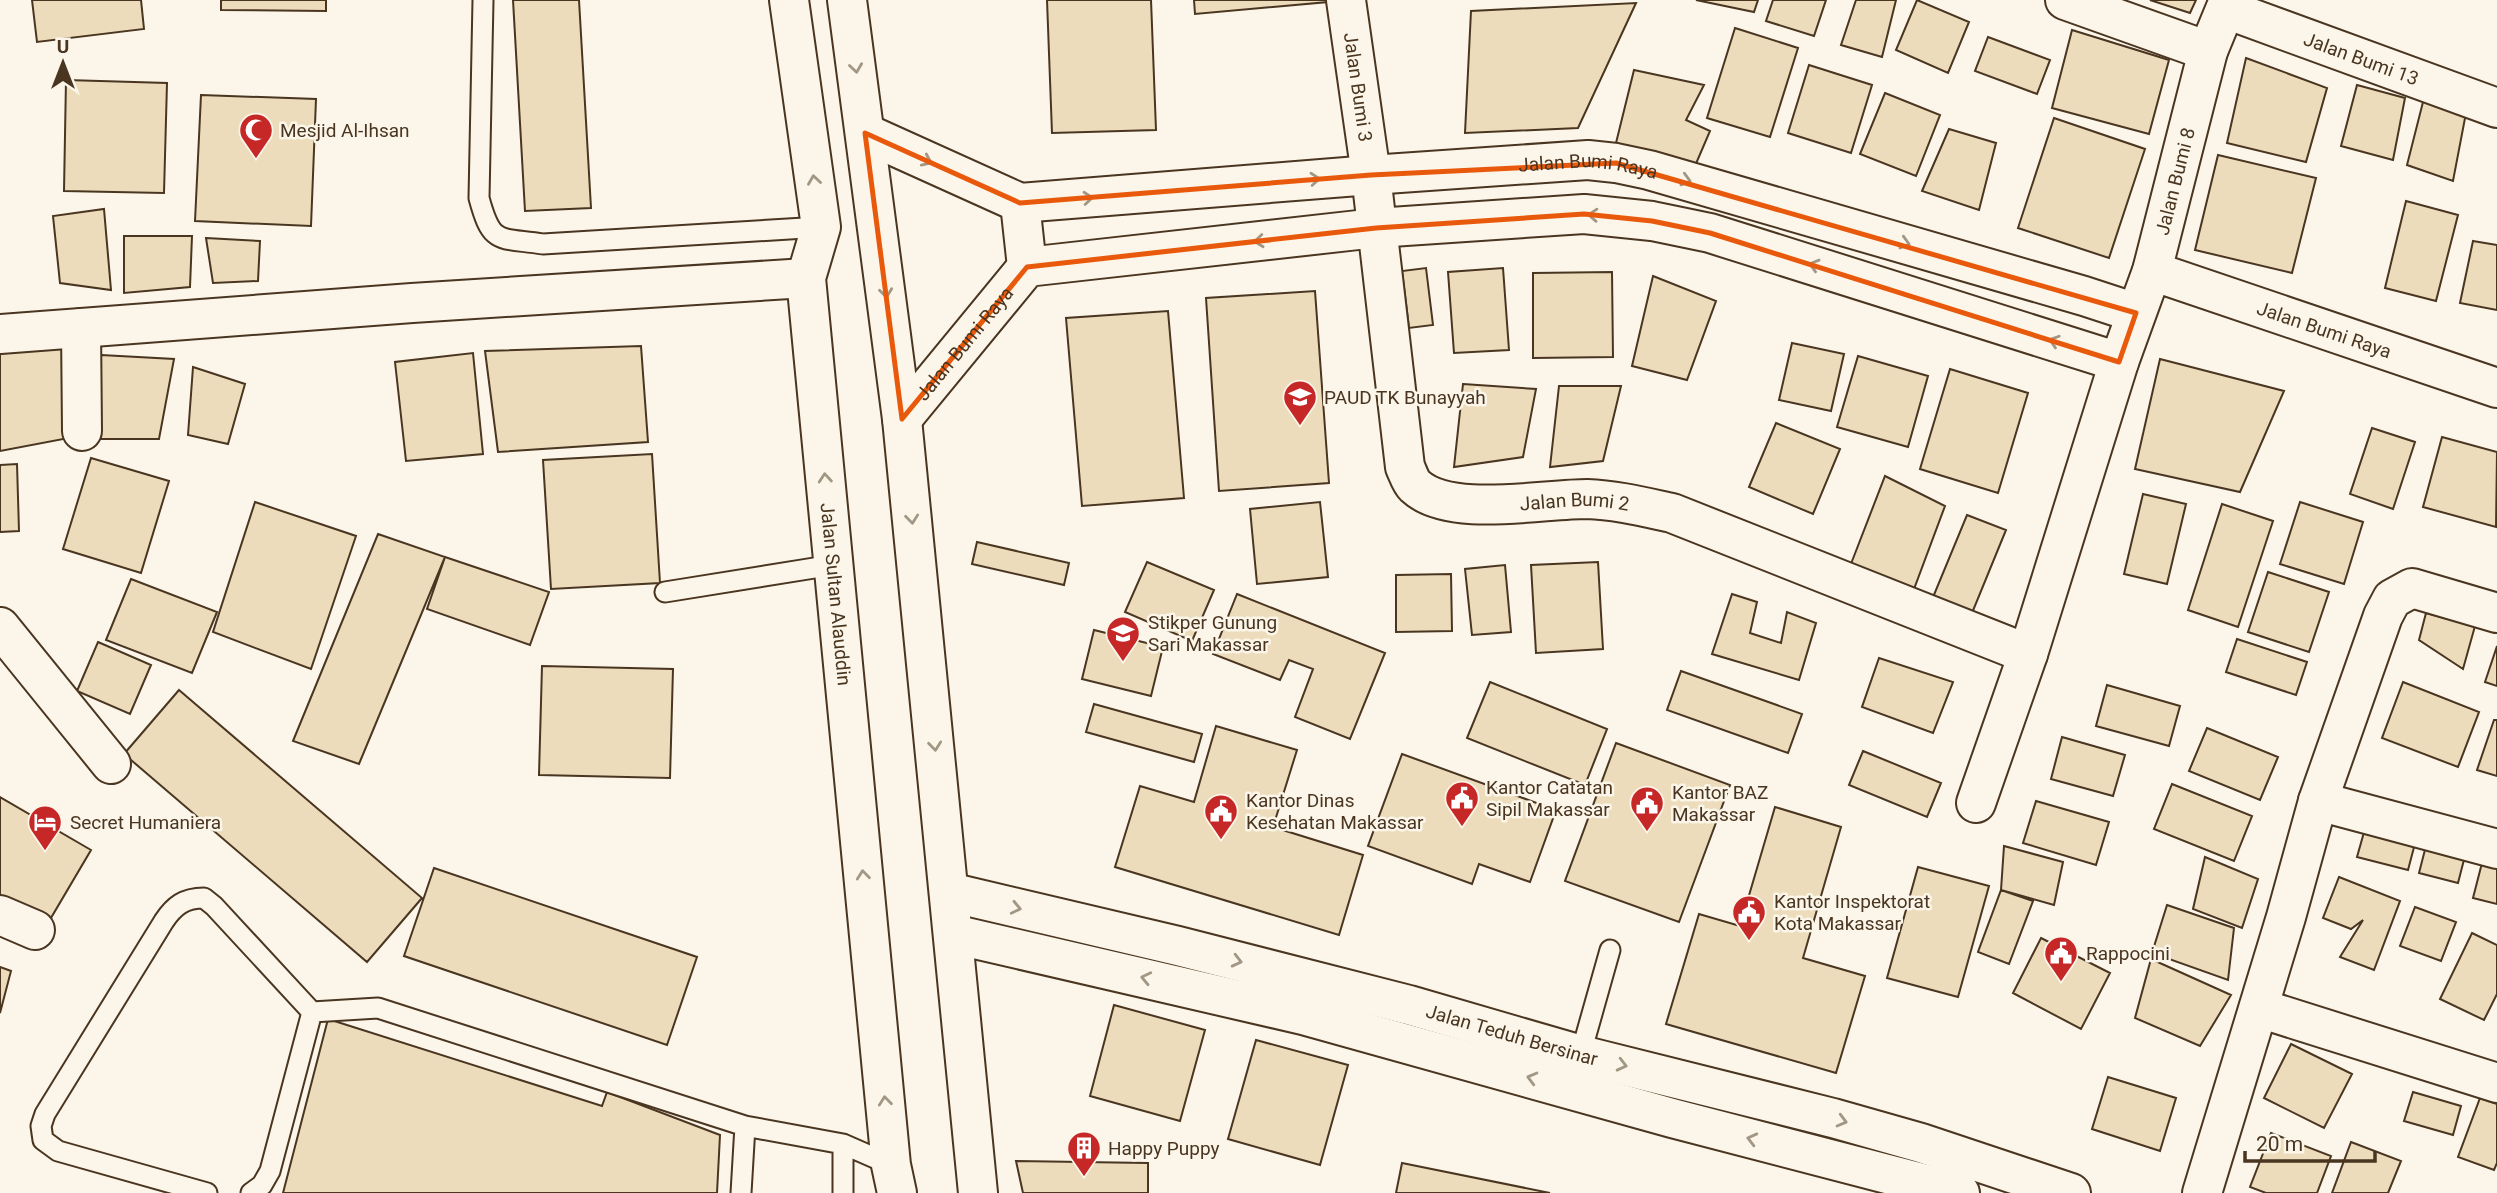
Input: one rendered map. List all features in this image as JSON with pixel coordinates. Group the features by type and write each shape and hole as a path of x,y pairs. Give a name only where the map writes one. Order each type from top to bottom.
{"main road":[{"name":"Jalan Sultan Alauddin","path":"789,0 821,227 806,278 894,1179"},
{"path":"847,0 902,419 978,1193"},
{"name":"Jalan Bumi 3","path":"1346,0 1371,175"},
{"path":"2066,0 2208,51"},
{"name":"Jalan Bumi 8","path":"2119,362 2152,271 2208,51 2228,4"},
{"name":"Jalan Bumi 13","path":"2228,4 2497,108"},
{"name":"Jalan Bumi Raya","path":"864,133 1020,203 1588,160 1616,163 1944,254 2136,313"},
{"name":"Jalan Bumi 2","path":"1371,175 1405,467 1413,484 1428,495 1455,504 1588,499 1626,503 1672,513 2028,654"},
{"name":"Jalan Bumi Raya","path":"1020,203 1027,267"},
{"name":"Jalan Bumi Raya","path":"902,419 1027,267 1376,228 1584,214 1652,220 1710,233 2119,362"},
{"name":"Jalan Bumi Raya","path":"2152,271 2497,388"},
{"path":"0,334 412,303 806,278"},
{"path":"80,328 82,431"},
{"path":"1976,803 2028,654 2119,362"},
{"path":"2202,1193 2259,1008 2318,801 2383,616 2392,599 2412,588 2497,613"},
{"path":"0,627 111,764"},
{"path":"2318,801 2497,849"},
{"name":"Jalan Teduh Bersinar","path":"949,892 1178,946 1309,998"},
{"path":"0,915 35,930"},
{"name":"Jalan Teduh Bersinar","path":"953,934 1309,998 1576,1072 1921,1143 2071,1193"},
{"path":"2259,1008 2497,1083"},
{"name":"Jalan Teduh Bersinar","path":"1576,1072 1672,1118 1960,1193"}],"lane":[{"path":"483,0 479,198 485,223 493,234 500,238 544,244 821,227"},
{"path":"665,592 833,565"},
{"path":"206,1193 58,1151 42,1136 41,1126 45,1114 164,921 173,908 184,900 204,898 214,906 312,1012"},
{"path":"1576,1072 1610,950"},
{"path":"312,1012 378,1008 399,1014 745,1126 843,1144 894,1179"},
{"path":"251,1193 262,1185 270,1171 312,1012"},
{"path":"741,1193 745,1126"},
{"path":"843,1144 843,1193"}],"highlighted area":[{"path":"865,133 1020,203 1371,175 1616,163 2136,313 2119,362 1710,233 1652,221 1584,214 1376,228 1027,267 902,419"}],"building":[{"path":"32,0 141,0 144,29 37,42"},
{"path":"221,0 326,0 326,11 221,10"},
{"path":"513,0 579,0 591,208 525,211"},
{"path":"1047,0 1151,0 1156,130 1052,133"},
{"path":"1194,0 1328,0 1328,2 1195,14"},
{"path":"1696,0 1758,0 1754,12"},
{"path":"1773,0 1826,0 1814,36 1766,21"},
{"path":"1856,0 1896,0 1882,57 1841,45"},
{"path":"1917,0 1969,22 1948,73 1896,50"},
{"path":"2150,0 2196,0 2190,13"},
{"path":"1636,3 1578,128 1465,133 1471,11"},
{"path":"1735,28 1798,48 1770,137 1707,118"},
{"path":"2072,30 2169,60 2149,134 2052,108"},
{"path":"1988,37 2050,60 2037,94 1975,71"},
{"path":"2246,58 2327,88 2306,162 2227,143"},
{"path":"1809,65 1872,85 1851,153 1788,133"},
{"path":"1634,70 1704,85 1686,120 1710,131 1695,166 1616,143"},
{"path":"66,80 167,83 164,193 64,191"},
{"path":"2357,85 2405,98 2393,160 2341,146"},
{"path":"1885,93 1940,115 1916,176 1860,154"},
{"name":"Mesjid Al-Ihsan","path":"201,95 316,99 311,226 195,221"},
{"path":"2424,98 2466,113 2453,181 2407,165"},
{"path":"2054,118 2145,149 2109,258 2018,228"},
{"path":"1949,129 1996,143 1979,210 1922,191"},
{"path":"2218,155 2316,178 2292,273 2195,250"},
{"path":"2406,201 2458,215 2436,301 2385,288"},
{"path":"104,209 111,290 60,283 53,216"},
{"path":"124,236 192,236 190,287 124,293"},
{"path":"206,238 260,241 258,281 213,283"},
{"path":"2473,241 2497,245 2497,310 2460,303"},
{"path":"1426,268 1433,325 1409,328 1402,271"},
{"path":"1503,268 1509,350 1454,353 1448,272"},
{"path":"1612,272 1613,357 1533,358 1533,273"},
{"path":"1653,276 1716,301 1687,380 1632,366"},
{"path":"1315,291 1329,483 1219,491 1206,298"},
{"path":"1168,311 1184,498 1082,506 1066,318"},
{"path":"1792,343 1844,354 1831,411 1779,400"},
{"path":"78,346 74,437 0,451 0,351"},
{"path":"641,346 648,442 498,452 485,351"},
{"path":"473,353 483,454 406,461 395,362"},
{"path":"101,355 174,359 159,439 101,439"},
{"path":"1858,356 1928,376 1908,447 1837,427"},
{"path":"2160,359 2284,391 2240,492 2135,469"},
{"path":"193,367 245,384 228,444 188,435"},
{"path":"1950,369 2028,393 1998,493 1920,469"},
{"path":"1463,384 1536,389 1523,457 1454,467"},
{"path":"1559,386 1621,386 1603,461 1550,467"},
{"path":"1776,423 1840,449 1813,514 1749,487"},
{"path":"2372,428 2415,442 2393,509 2350,494"},
{"path":"2442,437 2497,452 2496,527 2423,507"},
{"path":"652,454 660,583 551,589 543,460"},
{"path":"91,458 169,481 141,573 63,549"},
{"path":"17,464 19,531 0,532 0,465"},
{"path":"1885,476 1945,506 1914,589 1849,569"},
{"path":"2143,494 2186,504 2167,584 2124,574"},
{"path":"255,502 356,536 311,669 213,632"},
{"path":"1320,502 1328,577 1257,584 1250,509"},
{"path":"2300,502 2363,522 2344,584 2280,564"},
{"path":"2222,504 2273,521 2238,627 2188,610"},
{"path":"1967,515 2006,530 1970,618 1931,602"},
{"path":"378,534 445,557 359,764 293,741"},
{"path":"977,542 1069,563 1064,585 972,564"},
{"path":"445,557 549,592 530,645 427,609"},
{"path":"1147,562 1214,590 1192,641 1125,612"},
{"path":"1598,562 1603,649 1536,653 1531,565"},
{"path":"1505,565 1511,632 1472,635 1465,569"},
{"path":"2268,572 2329,592 2309,652 2248,632"},
{"path":"1451,574 1452,631 1396,632 1396,575"},
{"path":"131,579 217,612 192,673 106,640"},
{"path":"1237,594 1385,653 1350,739 1295,717 1313,669 1289,660 1280,680 1213,654"},
{"path":"1732,594 1757,602 1750,633 1781,643 1787,612 1816,623 1799,680 1712,654"},
{"path":"2426,613 2475,626 2463,669 2419,640"},
{"name":"Stikper Gunung Sari Makassar","path":"1094,630 1163,647 1151,696 1082,679"},
{"path":"2237,639 2307,662 2296,695 2226,672"},
{"path":"98,642 151,665 130,714 77,691"},
{"path":"2497,646 2497,686 2485,682"},
{"path":"1879,658 1953,682 1933,733 1862,707"},
{"path":"542,666 673,669 670,778 539,775"},
{"path":"1681,671 1802,714 1788,753 1667,710"},
{"path":"1490,682 1607,729 1585,785 1467,738"},
{"path":"2403,682 2479,712 2458,767 2382,738"},
{"path":"2107,685 2180,706 2169,746 2096,726"},
{"path":"179,690 422,898 367,962 124,754"},
{"path":"1094,704 1202,734 1194,762 1086,732"},
{"path":"2494,720 2497,720 2497,776 2477,770"},
{"name":"Kantor Dinas Kesehatan Makassar","path":"1216,726 1297,750 1273,827 1363,855 1339,935 1115,867 1140,786 1194,802"},
{"path":"2207,728 2278,757 2260,800 2189,771"},
{"path":"2062,737 2125,755 2113,796 2051,779"},
{"name":"Kantor BAZ Makassar","path":"1616,743 1730,785 1679,922 1565,881"},
{"path":"1863,751 1941,783 1927,817 1849,785"},
{"name":"Kantor Catatan Sipil Makassar","path":"1402,754 1556,810 1530,882 1479,864 1472,884 1368,846"},
{"path":"2172,784 2252,816 2234,861 2154,829"},
{"path":"0,797 91,850 45,928 0,901"},
{"path":"2036,801 2109,822 2096,865 2023,843"},
{"name":"Kantor Inspektorat Kota Makassar","path":"1775,807 1841,827 1803,958 1865,976 1836,1073 1666,1024 1699,914 1740,926"},
{"path":"2368,818 2418,832 2408,870 2357,857"},
{"path":"2428,838 2467,848 2458,883 2419,873"},
{"path":"2004,846 2063,862 2054,905 2001,890"},
{"path":"2205,857 2258,879 2242,928 2193,909"},
{"path":"2483,859 2497,862 2497,904 2473,898"},
{"path":"1918,867 1989,886 1958,997 1887,978"},
{"path":"434,868 697,957 667,1045 404,956"},
{"path":"2339,877 2400,901 2374,970 2340,957 2363,920 2351,929 2323,918"},
{"path":"2001,890 2033,901 2009,964 1978,952"},
{"path":"2167,905 2234,928 2228,980 2152,953"},
{"path":"2415,907 2456,922 2441,961 2400,946"},
{"path":"2472,933 2497,945 2497,994 2484,1020 2440,999"},
{"name":"Rappocini","path":"2041,938 2110,973 2081,1029 2013,993"},
{"path":"2151,959 2231,995 2200,1046 2135,1018"},
{"path":"0,967 11,971 0,1013"},
{"path":"1114,1005 1205,1030 1180,1121 1090,1096"},
{"path":"328,1019 602,1106 607,1092 720,1135 717,1193 283,1193"},
{"path":"1256,1040 1348,1065 1320,1165 1228,1139"},
{"path":"2291,1044 2352,1074 2324,1128 2264,1098"},
{"path":"2108,1077 2176,1098 2160,1151 2092,1129"},
{"path":"2413,1092 2461,1106 2453,1135 2404,1121"},
{"path":"2480,1098 2497,1104 2497,1163 2494,1170 2458,1157"},
{"path":"2271,1133 2331,1156 2317,1193 2266,1193 2250,1187"},
{"path":"2351,1142 2401,1161 2388,1193 2332,1193"},
{"name":"Happy Puppy","path":"1016,1161 1148,1163 1148,1193 1023,1193"},
{"path":"1402,1163 1550,1193 1396,1193"}],"place":[{"name":"Mesjid Al-Ihsan","path":"256,160"},
{"name":"PAUD TK Bunayyah","path":"1300,427"},
{"name":"Stikper Gunung Sari Makassar","path":"1123,663"},
{"name":"Kantor Catatan Sipil Makassar","path":"1462,828"},
{"name":"Kantor BAZ Makassar","path":"1647,833"},
{"name":"Kantor Dinas Kesehatan Makassar","path":"1221,841"},
{"name":"Secret Humaniera","path":"45,852"},
{"name":"Kantor Inspektorat Kota Makassar","path":"1749,942"},
{"name":"Rappocini","path":"2061,983"},
{"name":"Happy Puppy","path":"1084,1178"}]}
